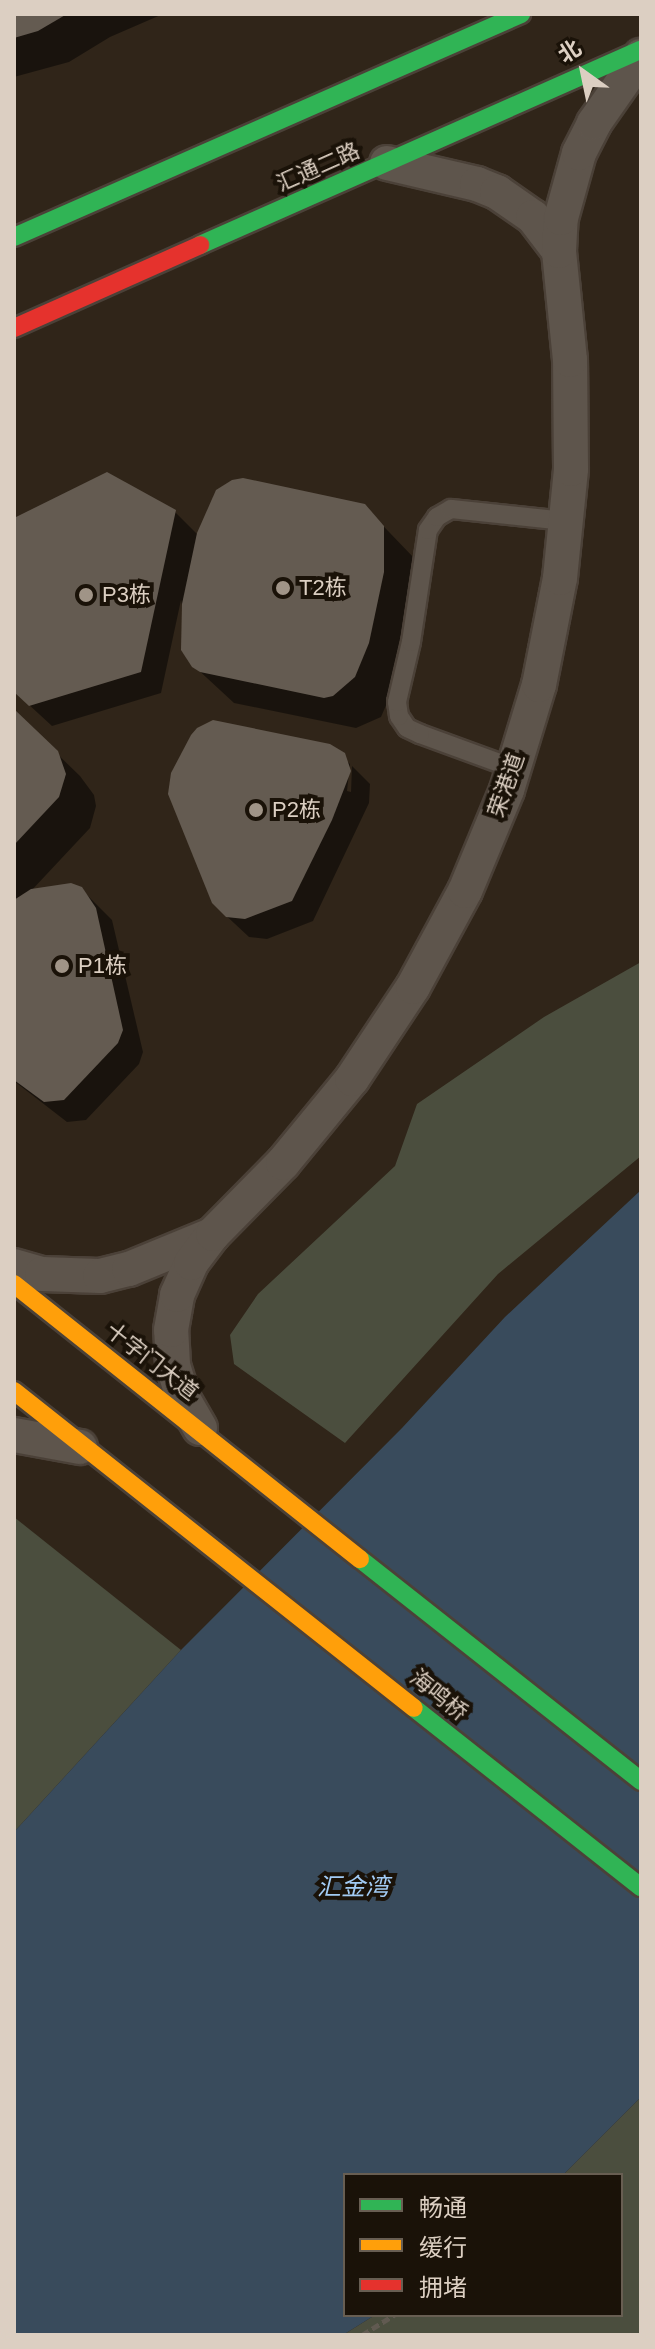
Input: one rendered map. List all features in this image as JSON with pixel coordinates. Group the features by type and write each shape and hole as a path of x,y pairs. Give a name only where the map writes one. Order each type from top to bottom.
{"street":[{"path":"14,237 513,16"},
{"name":"汇通二路","path":"14,328 641,53"},
{"name":"荣港道","path":"213,1234 283,1163 352,1079 413,987 465,891 513,768 539,685 560,578 571,469 570,360 559,251 568,184 594,123 641,53"},
{"path":"387,163 477,184 497,192 533,217 559,251"},
{"path":"14,1266 42,1274 100,1276 129,1269 213,1234"},
{"path":"200,1429 183,1398 173,1365 171,1330 177,1295 191,1263 213,1234"},
{"name":"十字门大道","path":"14,1284 641,1781"},
{"path":"14,1391 89,1449"},
{"path":"14,1435 59,1440 89,1449"},
{"name":"海鸣桥","path":"89,1449 641,1887"}],"lane":[{"path":"513,768 420,734 407,728 399,716 397,702 416,612 428,530 437,517 451,509 565,521"}],"path":[{"path":"362,2335 391,2317"}],"green space":[{"path":"641,962 641,1156 498,1274 345,1443 234,1364 230,1335 258,1294 395,1166 417,1104 544,1017"},
{"path":"14,1517 181,1650 14,1832"},
{"path":"641,2097 641,2335 343,2335 372,2317 623,2317 623,2173 565,2173"}],"water":[{"name":"汇金湾","path":"641,1190 641,2097 565,2173 343,2173 343,2317 372,2317 343,2335 14,2335 14,1832 181,1650 402,1428 505,1317"}],"building":[{"path":"14,14 67,14 38,31 14,38"},
{"name":"P3栋","path":"107,472 176,510 141,672 29,706 14,692 14,518"},
{"name":"T2栋","path":"243,478 365,504 384,526 384,572 369,643 355,677 333,696 324,698 200,672 192,667 181,650 182,604 197,533 216,490 232,480"},
{"path":"14,709 58,751 66,774 59,797 14,845"},
{"name":"P2栋","path":"213,720 330,744 345,753 351,771 332,820 292,901 245,919 226,917 212,903 168,794 171,773 191,735 197,728"},
{"name":"P1栋","path":"71,883 82,887 96,908 123,1030 118,1043 64,1100 44,1102 14,1080 14,900 31,889"}],"traffic: fast":[{"path":"14,237 521,14"},
{"path":"200,245 641,50"},
{"path":"360,1559 641,1781"},
{"path":"414,1708 641,1887"}],"traffic: slow":[{"path":"14,1284 360,1559"},
{"path":"14,1391 414,1708"}],"traffic: jam":[{"path":"14,328 200,245"}],"place":[{"name":"T2栋","path":"283,588"},
{"name":"P3栋","path":"86,595"},
{"name":"P2栋","path":"256,810"},
{"name":"P1栋","path":"62,966"}]}
